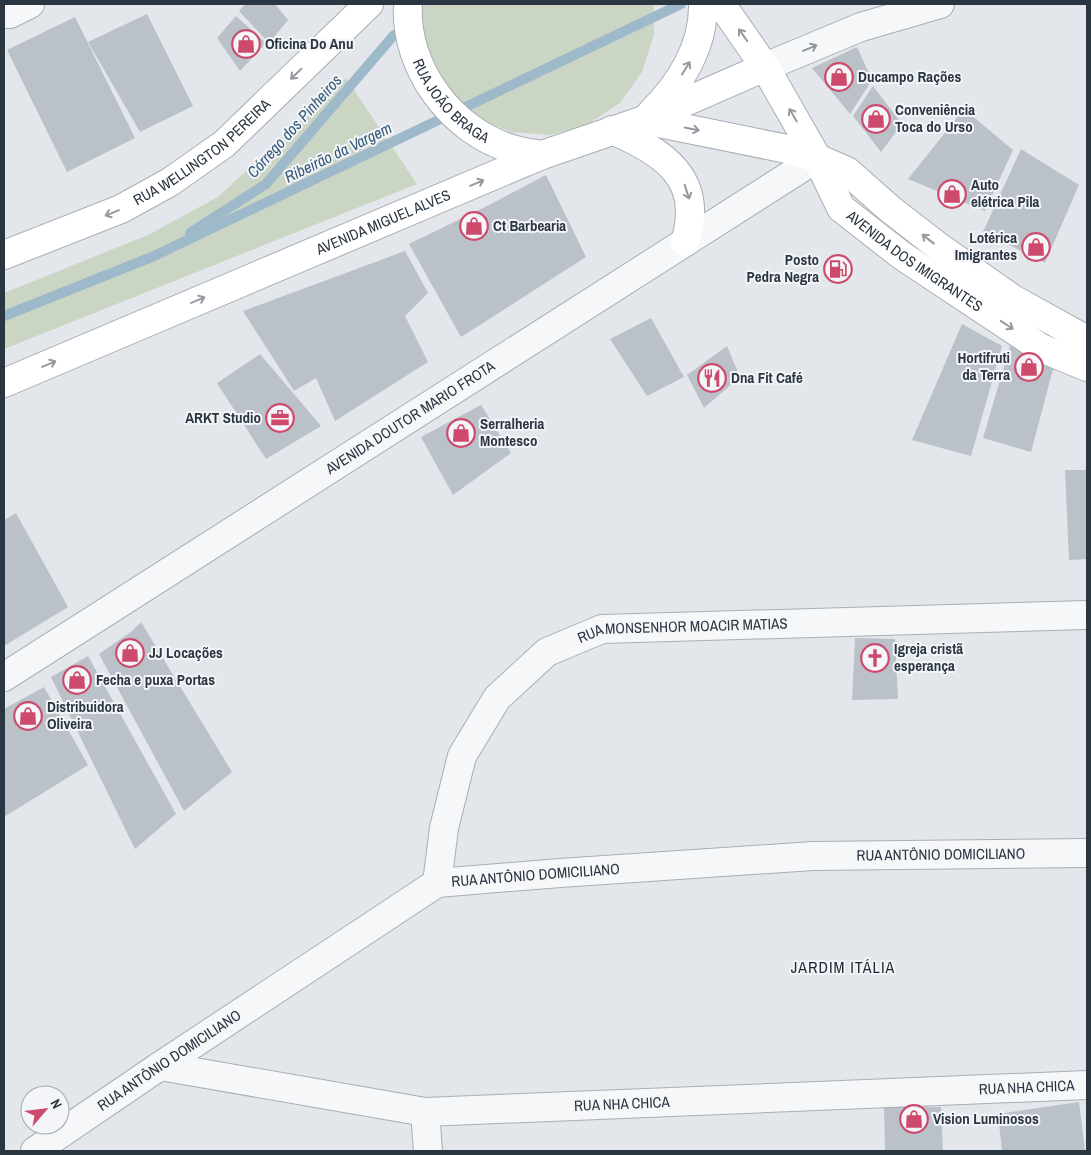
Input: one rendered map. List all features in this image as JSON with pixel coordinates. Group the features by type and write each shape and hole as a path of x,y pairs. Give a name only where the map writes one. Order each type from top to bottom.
{"main road":[{"name":"RUA WELLINGTON PEREIRA","path":"4,256 121,209 170,182 224,144 369,4"},
{"name":"RUA JOÃO BRAGA","path":"408,4 411,40 420,67 441,100 457,118 482,136 511,149 542,155"},
{"path":"644,120 662,102 691,60 703,4"},
{"path":"721,4 765,67 817,158"},
{"name":"AVENIDA MIGUEL ALVES","path":"4,383 542,155 644,120 765,67"},
{"path":"644,120 792,150 817,158"},
{"path":"612,130 639,141 663,157 678,172 690,204 690,226 685,242"},
{"name":"AVENIDA DOS IMIGRANTES","path":"817,158 847,171 890,209 939,247 1013,299 1087,340"},
{"name":"AVENIDA DOS IMIGRANTES","path":"817,158 841,208 901,255 1041,348 1087,367"}],"street":[{"path":"4,14 10,14 30,4"},
{"path":"765,67 860,27 940,4"},
{"name":"AVENIDA DOUTOR MARIO FROTA","path":"4,677 817,158"},
{"name":"RUA MONSENHOR MOACIR MATIAS","path":"437,884 444,828 462,756 497,698 547,652 602,629 1087,614"},
{"name":"RUA ANTÔNIO DOMICILIANO","path":"35,1151 160,1066 437,884 560,873 813,856 1087,853"},
{"name":"RUA NHA CHICA","path":"160,1066 425,1112 1087,1085"},
{"path":"425,1112 428,1151"}],"green space":[{"path":"421,4 654,4 654,35 642,72 620,103 587,125 550,135 511,132 475,117 446,91 427,57 420,19"},
{"path":"346,78 417,184 4,349 4,293 148,235 218,197"}],"building":[{"path":"246,4 275,4 288,20 269,43 239,11"},
{"path":"147,14 193,106 140,132 88,42"},
{"path":"236,16 266,43 240,71 217,38"},
{"path":"75,17 135,138 67,172 7,50"},
{"path":"857,47 872,80 850,114 812,68"},
{"path":"873,86 902,124 881,152 853,116"},
{"path":"964,109 1013,150 985,211 908,179"},
{"path":"1021,149 1079,185 1045,263 983,232"},
{"path":"546,175 586,257 461,337 409,244"},
{"path":"405,251 428,293 405,316 428,362 335,421 316,378 294,391 243,311"},
{"path":"651,318 684,377 647,396 610,339"},
{"path":"962,324 1002,346 971,456 912,440"},
{"path":"727,346 740,377 704,408 687,375"},
{"path":"1010,346 1055,362 1031,452 983,438"},
{"path":"260,354 321,426 266,459 217,383"},
{"path":"481,405 511,453 453,495 421,437"},
{"path":"1065,470 1087,470 1087,559 1069,560"},
{"path":"16,513 68,607 4,646 4,520"},
{"path":"141,622 232,772 184,811 99,654 131,632"},
{"name":"Igreja cristã esperança","path":"855,638 895,639 898,699 852,700"},
{"path":"88,656 176,814 135,849 51,677"},
{"path":"44,687 88,765 4,817 4,709"},
{"path":"1079,1102 1085,1151 1002,1151 998,1114"},
{"path":"884,1106 941,1107 943,1151 885,1151"}],"waterway":[{"name":"Ribeirão da Vargem","path":"4,316 154,256 681,4"},
{"name":"Córrego dos Pinheiros","path":"190,233 266,184 394,35"}],"place":[{"name":"Oficina Do Anu","path":"246,44"},
{"name":"Ducampo Rações","path":"839,77"},
{"name":"Conveniência Toca do Urso","path":"876,119"},
{"name":"Auto elétrica Pila","path":"952,194"},
{"name":"Ct Barbearia","path":"474,226"},
{"name":"Lotérica Imigrantes","path":"1036,247"},
{"name":"Posto Pedra Negra","path":"838,269"},
{"name":"Hortifruti da Terra","path":"1029,367"},
{"name":"Dna Fit Café","path":"712,378"},
{"name":"ARKT Studio","path":"280,418"},
{"name":"Serralheria Montesco","path":"461,433"},
{"name":"JJ Locações","path":"130,653"},
{"name":"Igreja cristã esperança","path":"875,658"},
{"name":"Fecha e puxa Portas","path":"77,680"},
{"name":"Distribuidora Oliveira","path":"28,716"},
{"name":"Vision Luminosos","path":"914,1119"}],"district":[{"name":"JARDIM ITÁLIA","path":"843,967"}]}
